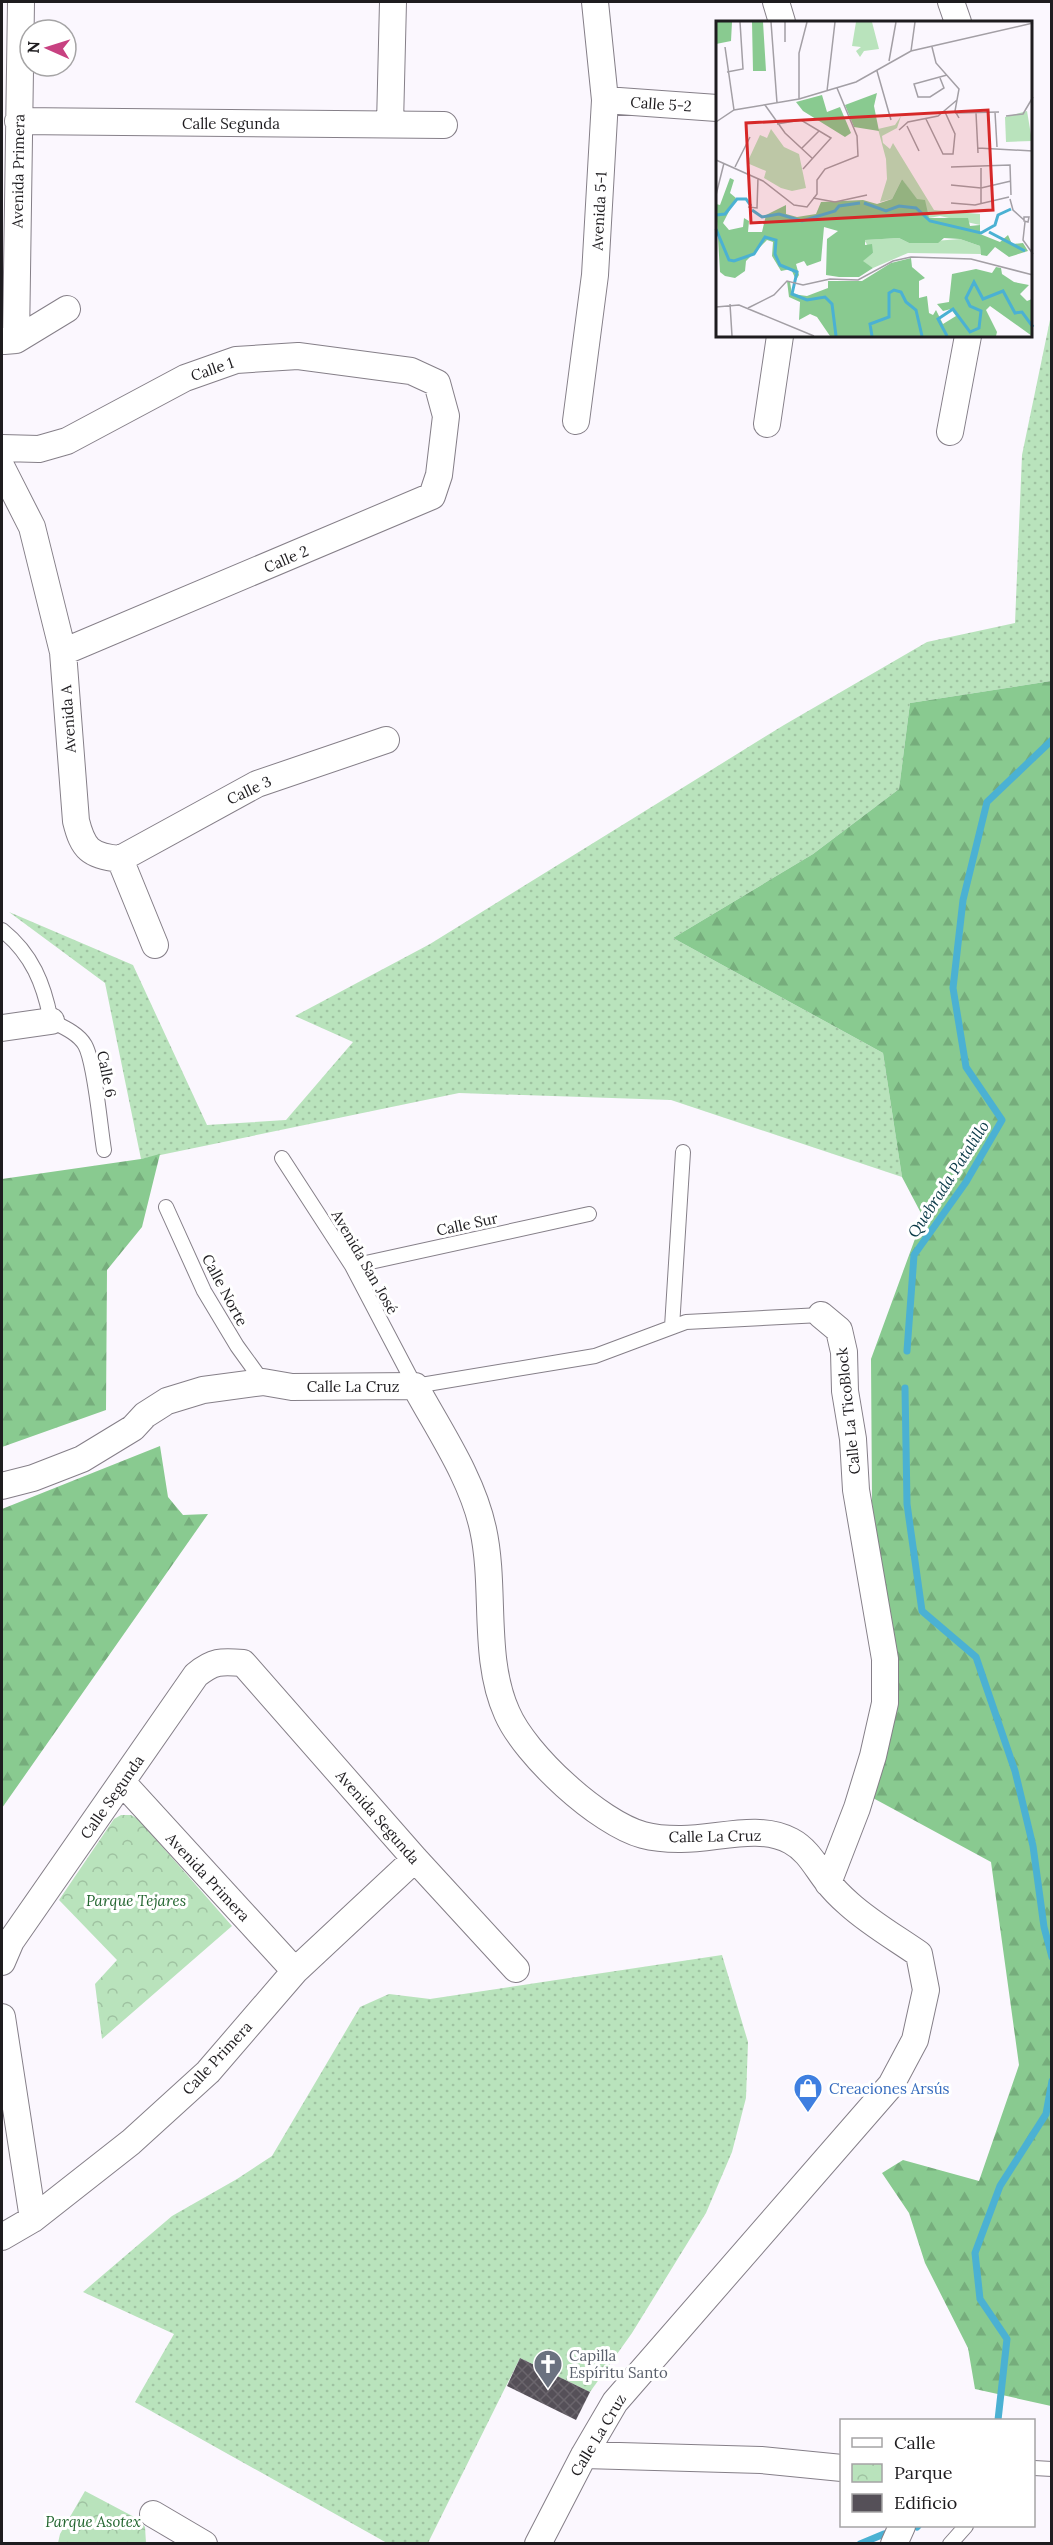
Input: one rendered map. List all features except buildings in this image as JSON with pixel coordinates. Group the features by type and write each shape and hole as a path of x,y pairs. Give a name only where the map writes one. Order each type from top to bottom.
{"street":[{"name":"Avenida Primera","path":"9,340 21,2"},
{"path":"390,124 393,2"},
{"name":"Avenida 5-1","path":"576,421 595,275 605,100 595,2"},
{"path":"776,2 782,21"},
{"path":"951,2 958,21"},
{"name":"Calle 5-2","path":"605,100 716,108"},
{"name":"Calle Segunda","path":"18,122 444,125"},
{"path":"9,340 67,309"},
{"path":"767,424 780,338"},
{"path":"950,432 968,338"},
{"name":"Calle 1","path":"2,448 39,449 67,441 185,378 236,360 298,356 411,371 437,383 446,416"},
{"name":"Calle 2","path":"63,652 432,496 439,475 446,416"},
{"name":"Avenida A","path":"2,468 32,527 63,652 76,821 82,844 100,857 120,859"},
{"name":"Calle 3","path":"120,859 257,784 386,740"},
{"path":"120,859 155,945"},
{"path":"2,1028 51,1021"},
{"name":"Calle La TicoBlock","path":"821,1315 839,1330 844,1352 845,1391 853,1439 856,1490 885,1659 885,1703 873,1756 857,1808 828,1884"},
{"name":"Calle La Cruz","path":"2,1486 33,1478 82,1459 133,1428 145,1415 167,1401 203,1390 263,1382 292,1387 415,1386 470,1486 483,1529 489,1576 495,1672 507,1713 527,1746 569,1789 602,1815 642,1835 680,1839 739,1833 776,1835 792,1841 807,1852 828,1884 850,1905 919,1954 926,1990 915,2040 891,2085 615,2402 584,2455 538,2544"},
{"name":"Calle Segunda","path":"2,1962 11,1941 196,1675 209,1664 243,1663"},
{"name":"Avenida Segunda","path":"243,1663 415,1859 516,1969"},
{"name":"Avenida Primera","path":"122,1782 294,1971"},
{"name":"Calle Primera","path":"2,2237 33,2218 131,2142 208,2072 294,1971 415,1859"},
{"path":"2,2017 33,2218"},
{"path":"584,2455 761,2460 840,2468"},
{"path":"153,2514 204,2544"},
{"path":"894,2544 902,2527"}],"lane":[{"path":"2,930 18,943 35,968 45,992 51,1021"},
{"name":"Calle 6","path":"51,1021 74,1034 85,1045 104,1150"},
{"path":"672,1328 683,1152"},
{"name":"Avenida San José","path":"282,1158 352,1266 415,1386"},
{"name":"Calle Norte","path":"166,1207 204,1291 237,1346 263,1382"},
{"name":"Calle Sur","path":"352,1266 589,1214"},
{"name":"Calle La TicoBlock","path":"415,1386 595,1356 686,1322 821,1315"},
{"path":"1035,2468 1052,2469"},
{"path":"950,2544 965,2527"}],"green space":[{"path":"1051,315 1051,681 910,703 899,789 813,854 673,938 883,1053 902,1177 671,1100 459,1093 141,1159 105,983 9,912 133,965 207,1125 286,1120 353,1042 295,1016 430,944 784,725 927,642 1015,623 1022,455"},
{"path":"1051,681 1051,2406 975,2389 968,2348 925,2263 909,2213 882,2173 903,2160 979,2181 1019,2065 991,1862 873,1798 898,1703 872,1503 871,1359 923,1217 902,1177 883,1053 673,938 813,854 899,789 910,703"},
{"path":"160,1154 142,1227 107,1270 106,1410 2,1447 2,1179 141,1159"},
{"path":"160,1446 168,1497 183,1515 208,1514 2,1808 2,1509"},
{"name":"Parque Tejares","path":"121,1815 131,1815 138,1819 232,1926 102,2039 95,1984 117,1960 59,1900 114,1819"},
{"path":"722,1955 748,2042 746,2098 732,2152 706,2213 632,2333 590,2392 520,2358 428,2543 387,2543 135,2402 174,2334 83,2292 172,2216 272,2156 360,2007 389,1994 430,1999"},
{"name":"Parque Asotex","path":"85,2491 138,2519 145,2527 146,2543 58,2543 60,2534"}],"waterway":[{"name":"Quebrada Patalillo","path":"907,1351 914,1255 966,1182 1002,1120 966,1067 953,988 963,900 987,802 1052,740"},
{"name":"Quebrada Patalillo","path":"905,1388 907,1504 922,1611 976,1657 1015,1771 1033,1846 1044,1927 1052,1957"},
{"name":"Quebrada Patalillo","path":"998,2419 1007,2339 980,2299 975,2253 1000,2186 1046,2114 1052,2081"},
{"name":"Quebrada Patalillo","path":"860,2544 884,2534"}],"place":[{"name":"Creaciones Arsús","path":"808,2114"},
{"name":"Capilla Espíritu Santo","path":"548,2390"}]}
